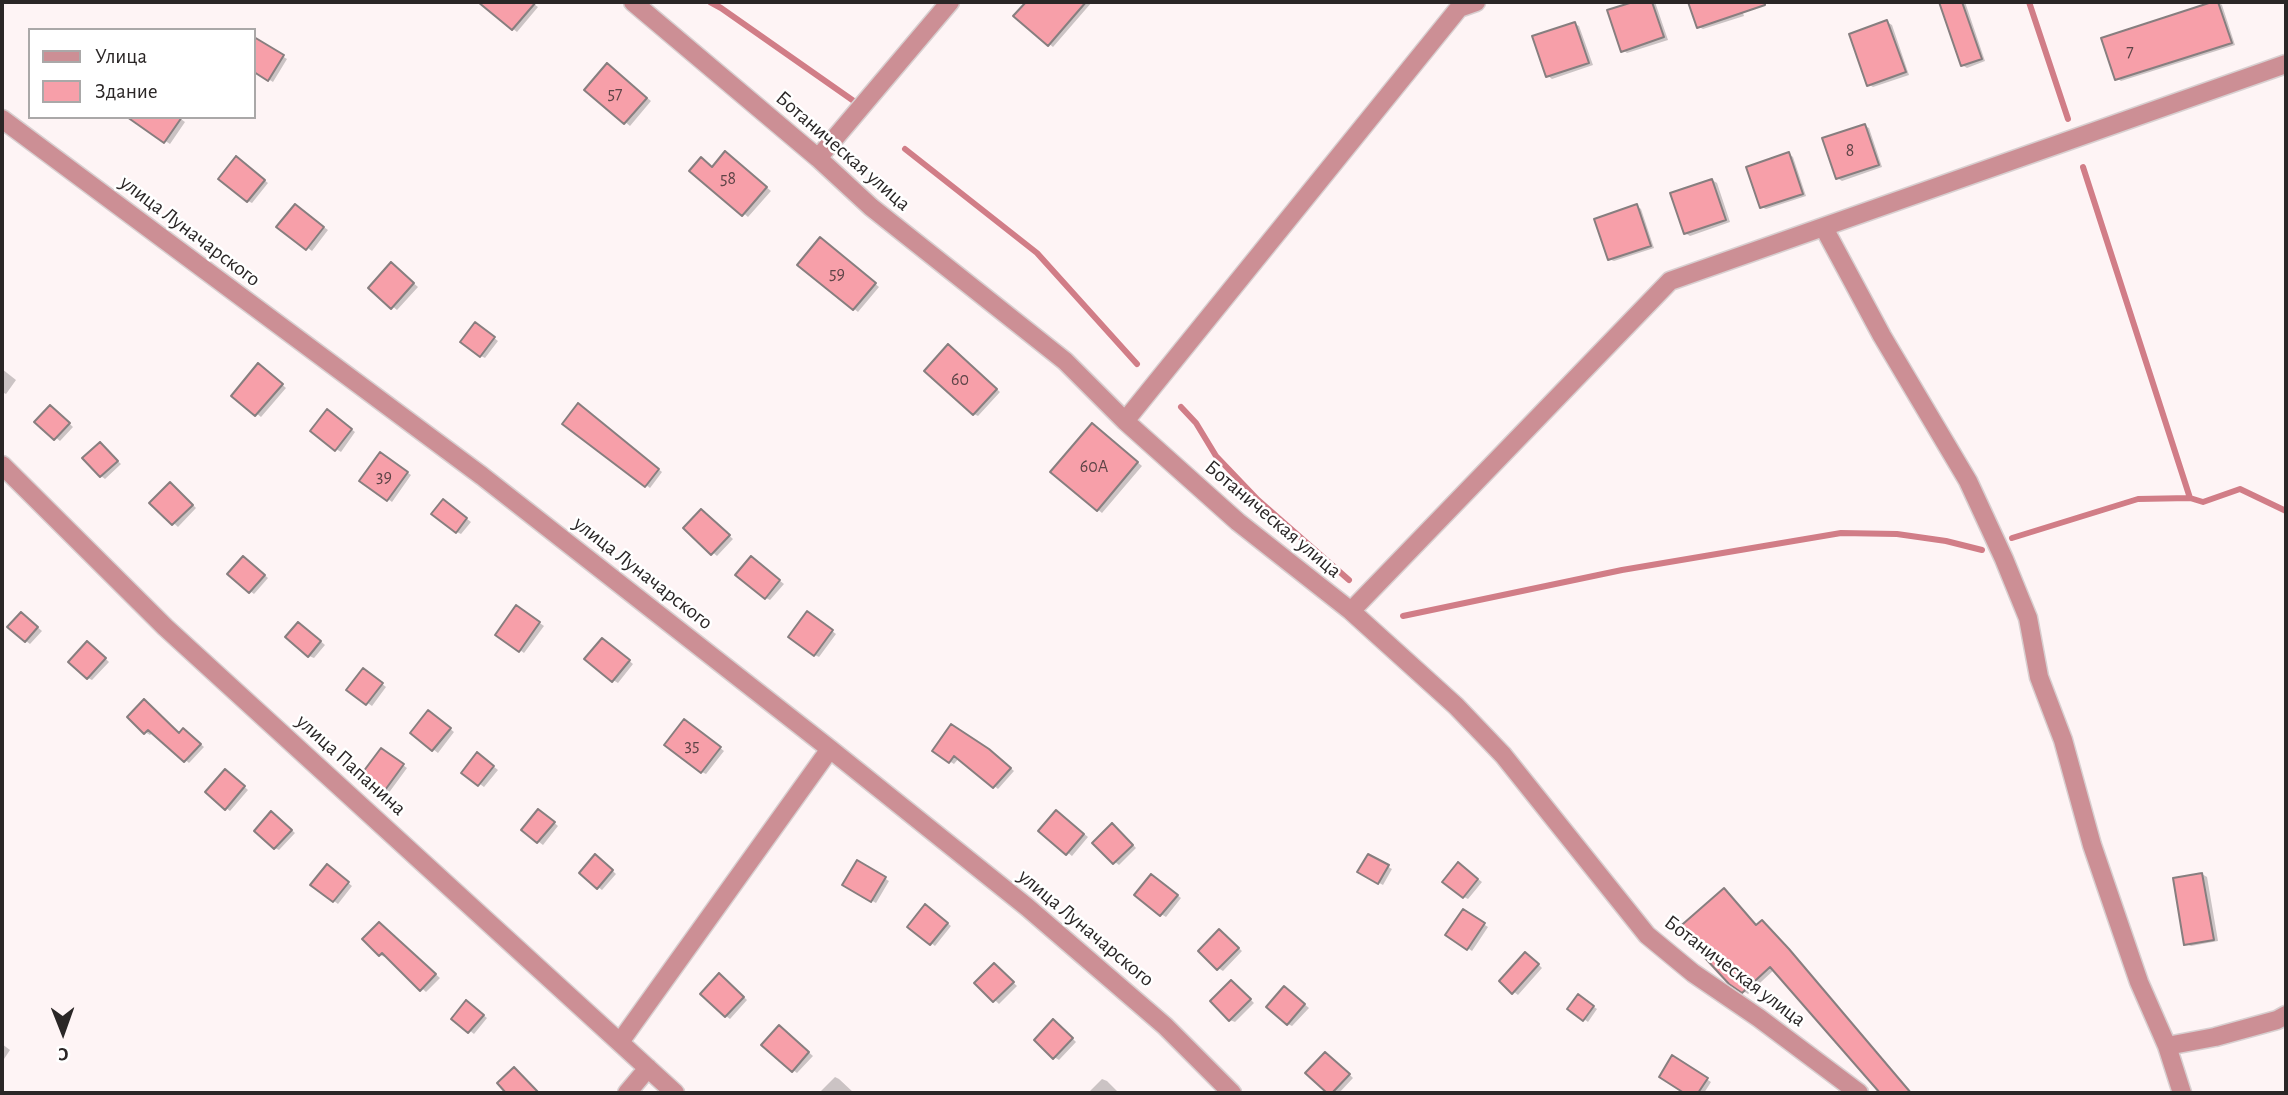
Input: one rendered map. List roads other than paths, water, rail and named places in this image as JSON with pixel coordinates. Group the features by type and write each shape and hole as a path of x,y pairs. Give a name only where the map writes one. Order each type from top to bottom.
{"street":[{"name":"Ботаническая улица","path":"633,2 818,158 871,207 1065,361 1125,421 1238,522 1351,611 1456,706 1503,755 1647,935 1693,974 1759,1018 1859,1093"},
{"path":"818,158 950,2"},
{"path":"1125,421 1457,5 1476,2"},
{"path":"1351,611 1670,281 2286,64"},
{"name":"улица Луначарского","path":"2,119 482,476 830,749 1027,907 1156,1017 1232,1093"},
{"path":"1824,228 1882,336 1968,481 2004,559 2028,618 2039,677 2063,740 2092,845 2139,982 2167,1046 2182,1093"},
{"name":"улица Папанина","path":"2,465 165,627 675,1093"},
{"path":"620,1042 830,749"},
{"path":"2167,1046 2215,1037 2277,1020 2286,1015"},
{"path":"626,1093 648,1068"}],"waterway":[{"path":"710,2 858,104"},
{"path":"2029,2 2068,119"},
{"path":"905,149 1037,253 1137,364"},
{"path":"2083,167 2190,498"},
{"path":"1181,407 1196,423 1216,456 1258,500 1349,580"},
{"path":"2012,538 2138,499 2190,498 2203,502 2240,489 2286,511"},
{"path":"1403,616 1622,570 1841,533 1897,534 1946,541 1982,550"}]}
